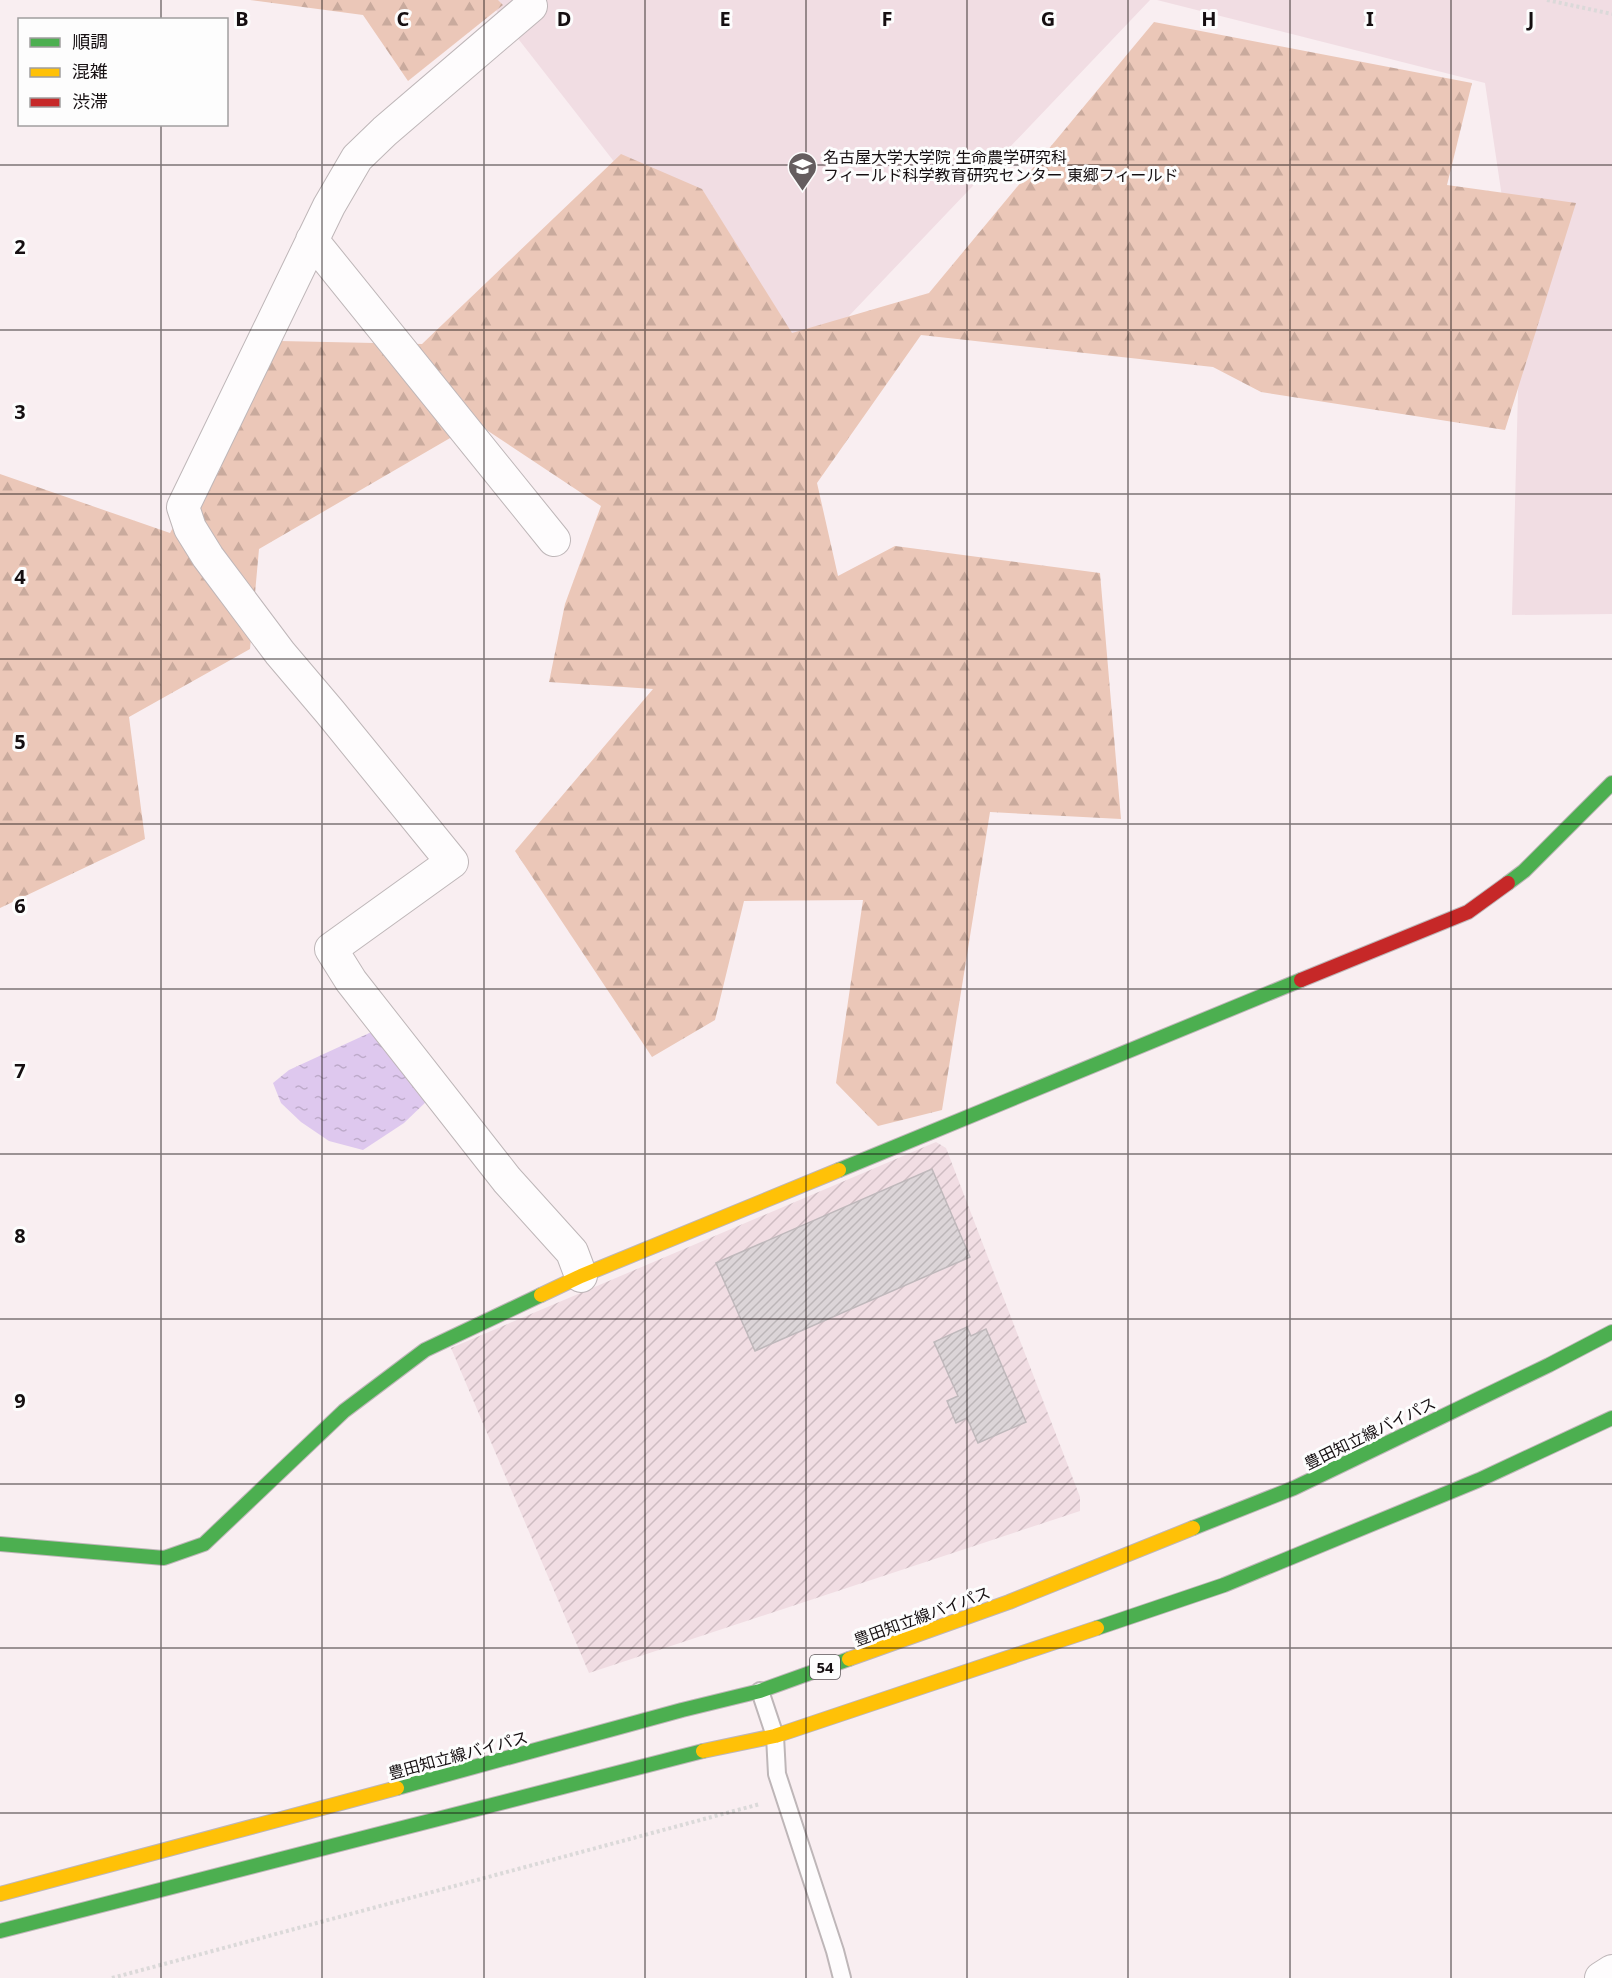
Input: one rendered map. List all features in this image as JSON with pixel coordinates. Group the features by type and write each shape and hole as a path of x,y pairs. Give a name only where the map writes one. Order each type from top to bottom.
{"main road":[{"path":"0,1544 164,1558 204,1544 344,1411 425,1350 581,1276 1468,912 1524,871 1612,783"},
{"name":"豊田知立線バイパス","path":"0,1894 760,1691 1009,1602 1294,1488 1549,1365 1612,1332"},
{"path":"0,1931 692,1753 775,1736 1224,1585 1479,1480 1612,1418"}],"street":[{"path":"531,6 385,131 357,158 312,240 183,507 190,528 208,557 274,644 452,862 330,950 351,981 507,1180 572,1252 581,1276"},
{"path":"312,240 554,540"},
{"path":"1601,1978 1612,1971"}],"lane":[{"path":"760,1691 775,1736 777,1774 842,1978"}],"path":[{"path":"1547,0 1612,14"},
{"path":"112,1978 785,1798"}],"shaded area":[{"name":"名古屋大学大学院 生命農学研究科 フィールド科学教育研究センター 東郷フィールド","path":"488,0 1150,0 786,382"},
{"path":"1157,0 1612,0 1612,614 1512,615 1520,318 1485,83"},
{"path":"936,1142 946,1148 1080,1497 1080,1511 589,1673 451,1348"}],"green space":[{"path":"250,0 498,0 503,5 408,81 363,15"},
{"path":"1154,22 1472,83 1447,185 1576,203 1505,430 1261,392 1213,367 921,335 817,483 838,576 895,546 1100,573 1121,819 990,812 942,1110 878,1126 836,1083 863,900 744,901 715,1020 652,1057 515,851 653,689 549,682 565,604 601,506 476,423 259,549 250,649 129,717 145,839 0,908 0,474 170,533 280,341 422,344 621,154 702,189 792,333 929,293"}],"water":[{"path":"378,1029 429,1099 404,1123 363,1150 329,1141 301,1122 281,1103 273,1083 289,1070"}],"building":[{"path":"932,1169 970,1257 755,1351 716,1263"},
{"path":"967,1327 971,1336 986,1329 1026,1422 978,1443 967,1418 956,1423 947,1401 958,1396 934,1342"}],"traffic: fast":[{"path":"1508,883 1524,871 1612,783"},
{"path":"839,1170 1301,980"},
{"path":"0,1544 164,1558 204,1544 344,1411 425,1350 541,1295"},
{"path":"1193,1528 1294,1488 1549,1365 1612,1332"},
{"path":"1097,1628 1224,1585 1479,1480 1612,1418"},
{"path":"397,1788 760,1691 849,1659"},
{"path":"0,1931 703,1751"}],"traffic: slow":[{"path":"541,1295 581,1276 839,1170"},
{"path":"849,1659 1009,1602 1193,1528"},
{"path":"703,1751 775,1736 1097,1628"},
{"path":"0,1894 397,1788"}],"traffic: jam":[{"path":"1301,980 1468,912 1508,883"}],"place":[{"name":"名古屋大学大学院 生命農学研究科 フィールド科学教育研究センター 東郷フィールド","path":"802,192"}]}
